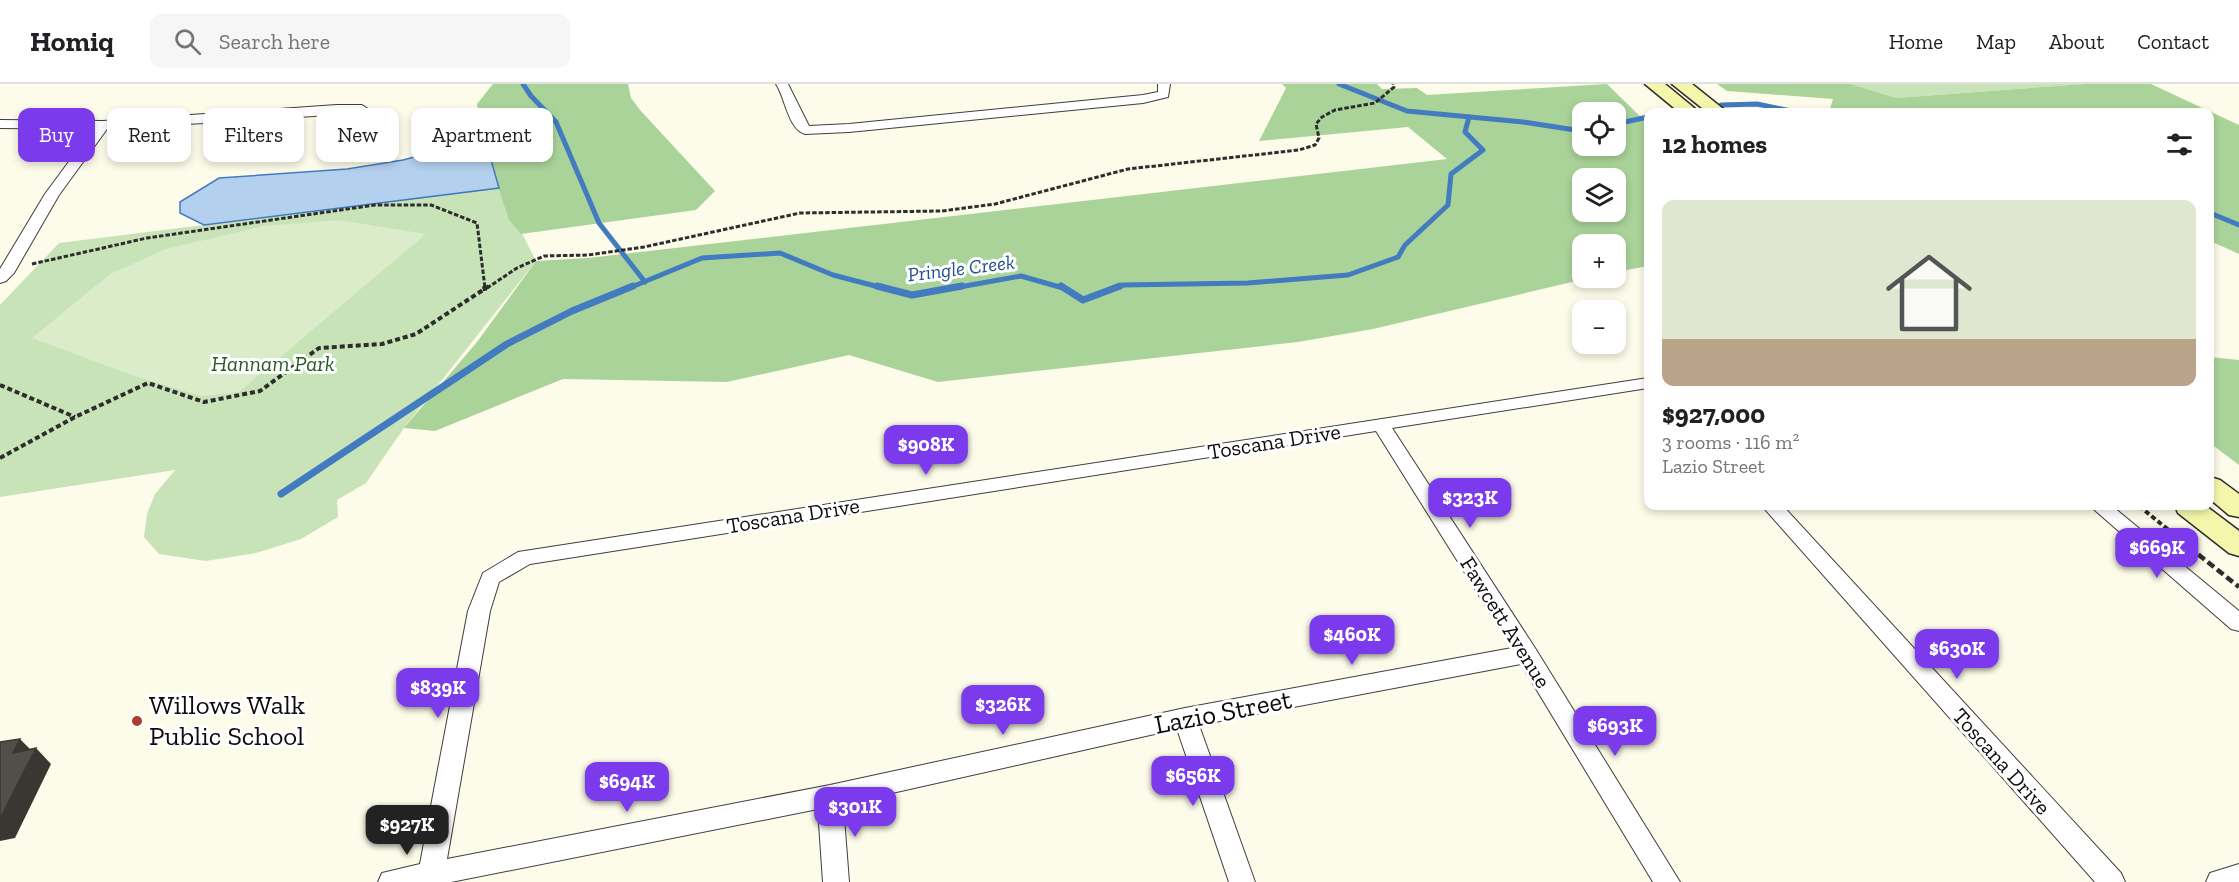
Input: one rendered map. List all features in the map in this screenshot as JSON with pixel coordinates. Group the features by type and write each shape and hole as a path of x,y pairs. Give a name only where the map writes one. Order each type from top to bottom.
{"main road":[{"path":"1654,84 1685,108"},
{"path":"1681,84 1713,108"},
{"path":"2214,489 2239,508"},
{"path":"2193,510 2239,546"}],"street":[{"path":"782,84 792,101 794,115 805,130 849,128 1143,99 1164,94 1164,84"},
{"path":"0,124 103,126 316,111"},
{"path":"4,274 52,194 103,126"},
{"name":"Toscana Drive","path":"431,878 479,611 490,578 525,557 1644,384"},
{"name":"Fawcett Avenue","path":"1381,425 1527,654 1667,882"},
{"name":"Toscana Drive","path":"1776,510 2112,882"},
{"path":"2105,510 2239,623"},
{"name":"Lazio Street","path":"391,882 431,878 830,796 1185,718 1527,654"},
{"path":"1185,718 1242,882"},
{"path":"830,796 836,882"},
{"path":"2219,882 2239,876"}],"path":[{"path":"0,458 75,417 148,383 204,402 260,391 319,348 382,344 416,334 517,268 544,256 588,255 644,247 800,213 942,211 995,204 1128,169 1299,150 1315,145 1319,138 1316,124 1324,113 1344,107 1372,104 1394,86"},
{"path":"4,274 147,238 375,206 431,205 477,223 485,291"},
{"path":"0,385 75,417"},
{"path":"2144,510 2239,587"}],"green space":[{"path":"493,84 628,84 631,98 640,110 715,191 696,210 521,234 509,220 490,162 553,162 553,108 478,108 477,104"},
{"path":"1282,84 1377,84 1382,89 1417,88 1427,95 1607,84 1625,102 1572,102 1572,156 1626,156 1626,103 1644,120 1644,267 1626,270 1626,234 1572,234 1572,282 1373,329 1298,342 938,382 849,355 727,382 563,379 435,431 404,428 477,342 536,261 588,258 1447,159 1408,127 1259,141 1286,88"},
{"path":"1717,84 1851,84 1896,98 2084,84 2151,84 2203,108 1830,108 1833,99 1727,91"},
{"path":"1851,84 2084,84 1896,98"},
{"path":"2214,113 2239,125 2239,254 2214,243"},
{"name":"Hannam Park","path":"499,188 536,261 404,428 366,483 337,500 338,517 301,539 256,553 206,561 159,554 144,537 147,514 155,494 175,470 0,497 0,305 59,243"},
{"path":"339,220 426,234 239,392 201,396 131,375 32,338 110,274 166,249 263,226"},
{"path":"2214,357 2239,360 2239,465 2214,446"}],"water":[{"path":"411,158 411,162 492,162 499,188 204,225 180,213 180,202 219,178 347,169"}],"building":[{"path":"20,739 13,753 36,748 0,819 0,742"}],"waterway":[{"name":"Pringle Creek","path":"523,84 531,96 556,122 599,223 645,282"},
{"path":"1339,84 1407,111 1523,122 1572,129"},
{"name":"Pringle Creek","path":"1721,105 1757,104 1776,108"},
{"name":"Pringle Creek","path":"1116,288 1123,285 1248,283 1348,275 1398,257 1405,245 1448,205 1451,174 1483,150 1465,132 1469,117"},
{"name":"Pringle Creek","path":"1626,122 1644,118"},
{"name":"Pringle Creek","path":"2214,215 2239,225"},
{"name":"Pringle Creek","path":"645,282 702,258 780,253 833,275 883,288"},
{"name":"Pringle Creek","path":"954,288 1021,276 1063,288"},
{"path":"629,288 645,282"},
{"path":"281,494 507,344 572,311 633,286"},
{"name":"Pringle Creek","path":"877,286 912,295 962,286"},
{"name":"Pringle Creek","path":"1061,286 1083,300 1120,286"}],"place":[{"name":"Willows Walk Public School","path":"137,721"}]}
